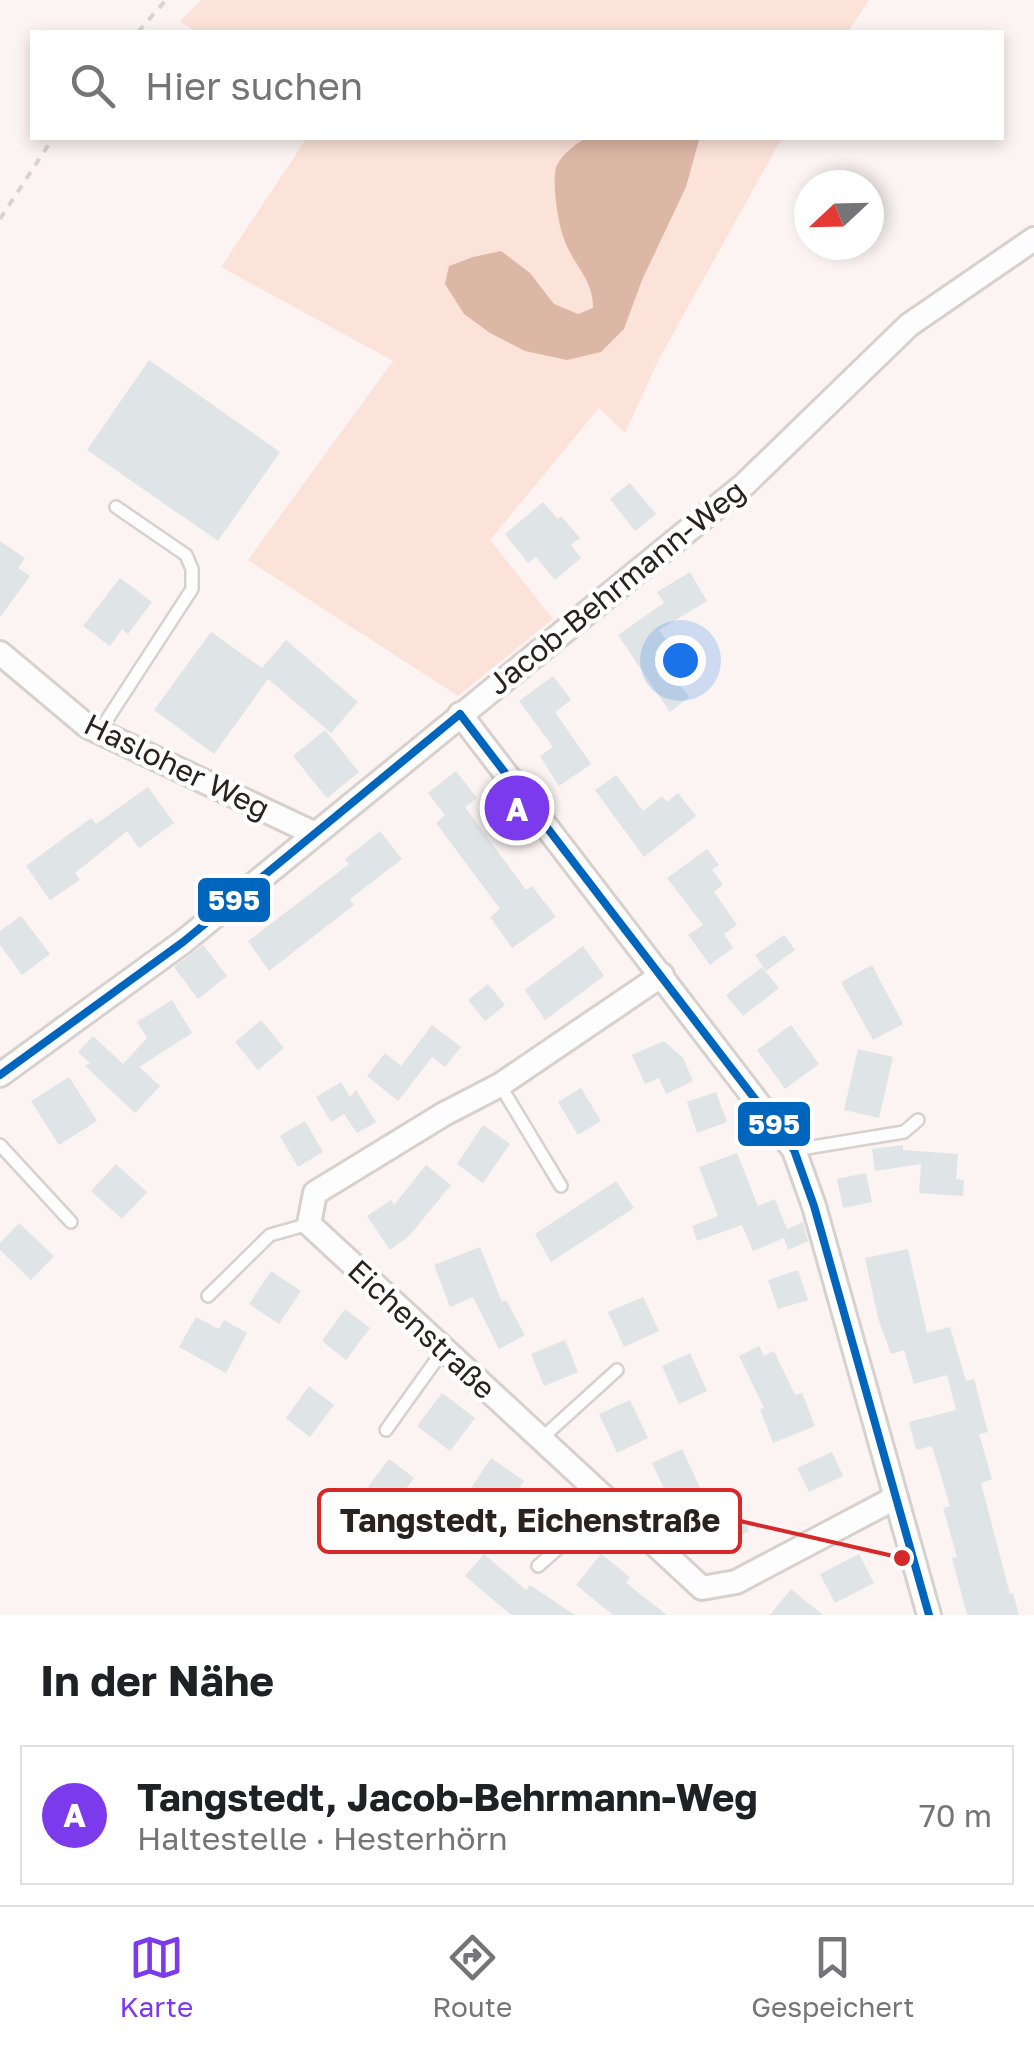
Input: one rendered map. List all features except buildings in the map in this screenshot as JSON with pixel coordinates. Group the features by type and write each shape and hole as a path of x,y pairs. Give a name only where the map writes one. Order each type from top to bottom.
{"street":[{"name":"Jacob-Behrmann-Weg","path":"0,1075 183,942 745,484 909,325 1034,239"},
{"name":"Hasloher Weg","path":"0,653 87,726 313,833"},
{"path":"460,714 794,1150 814,1206 895,1498 922,1611"},
{"path":"309,1224 315,1193 444,1114 500,1086 662,974"},
{"name":"Eichenstraße","path":"309,1224 702,1588 736,1582 895,1498"}],"lane":[{"path":"99,732 192,588 192,569 186,555 116,507"},
{"path":"500,1086 562,1186"},
{"path":"794,1150 904,1132 918,1120"},
{"path":"0,1145 71,1222"},
{"path":"208,1296 270,1236 309,1224"},
{"path":"386,1430 444,1350"},
{"path":"542,1438 617,1370"},
{"path":"538,1566 611,1502"}],"path":[{"path":"140,30 166,0"},
{"path":"0,220 52,140"}],"shaded area":[{"path":"201,0 869,0 849,30 193,30 180,21"},
{"path":"306,140 781,140 659,359 625,433 599,408 490,540 553,619 458,696 248,560 393,361 221,267"},
{"path":"583,140 699,140 686,187 642,280 624,329 601,352 567,360 525,351 490,333 464,314 445,284 449,266 501,251 530,273 554,304 578,314 593,308 590,288 567,246 557,211 555,171 570,149"}],"transit line":[{"name":"595","path":"460,714 794,1150 814,1206 929,1615"},
{"name":"595","path":"0,1075 183,942 460,714"}],"place":[{"name":"Tangstedt, Jacob-Behrmann-Weg","path":"517,808"},
{"name":"Tangstedt, Eichenstraße","path":"902,1558"}]}
